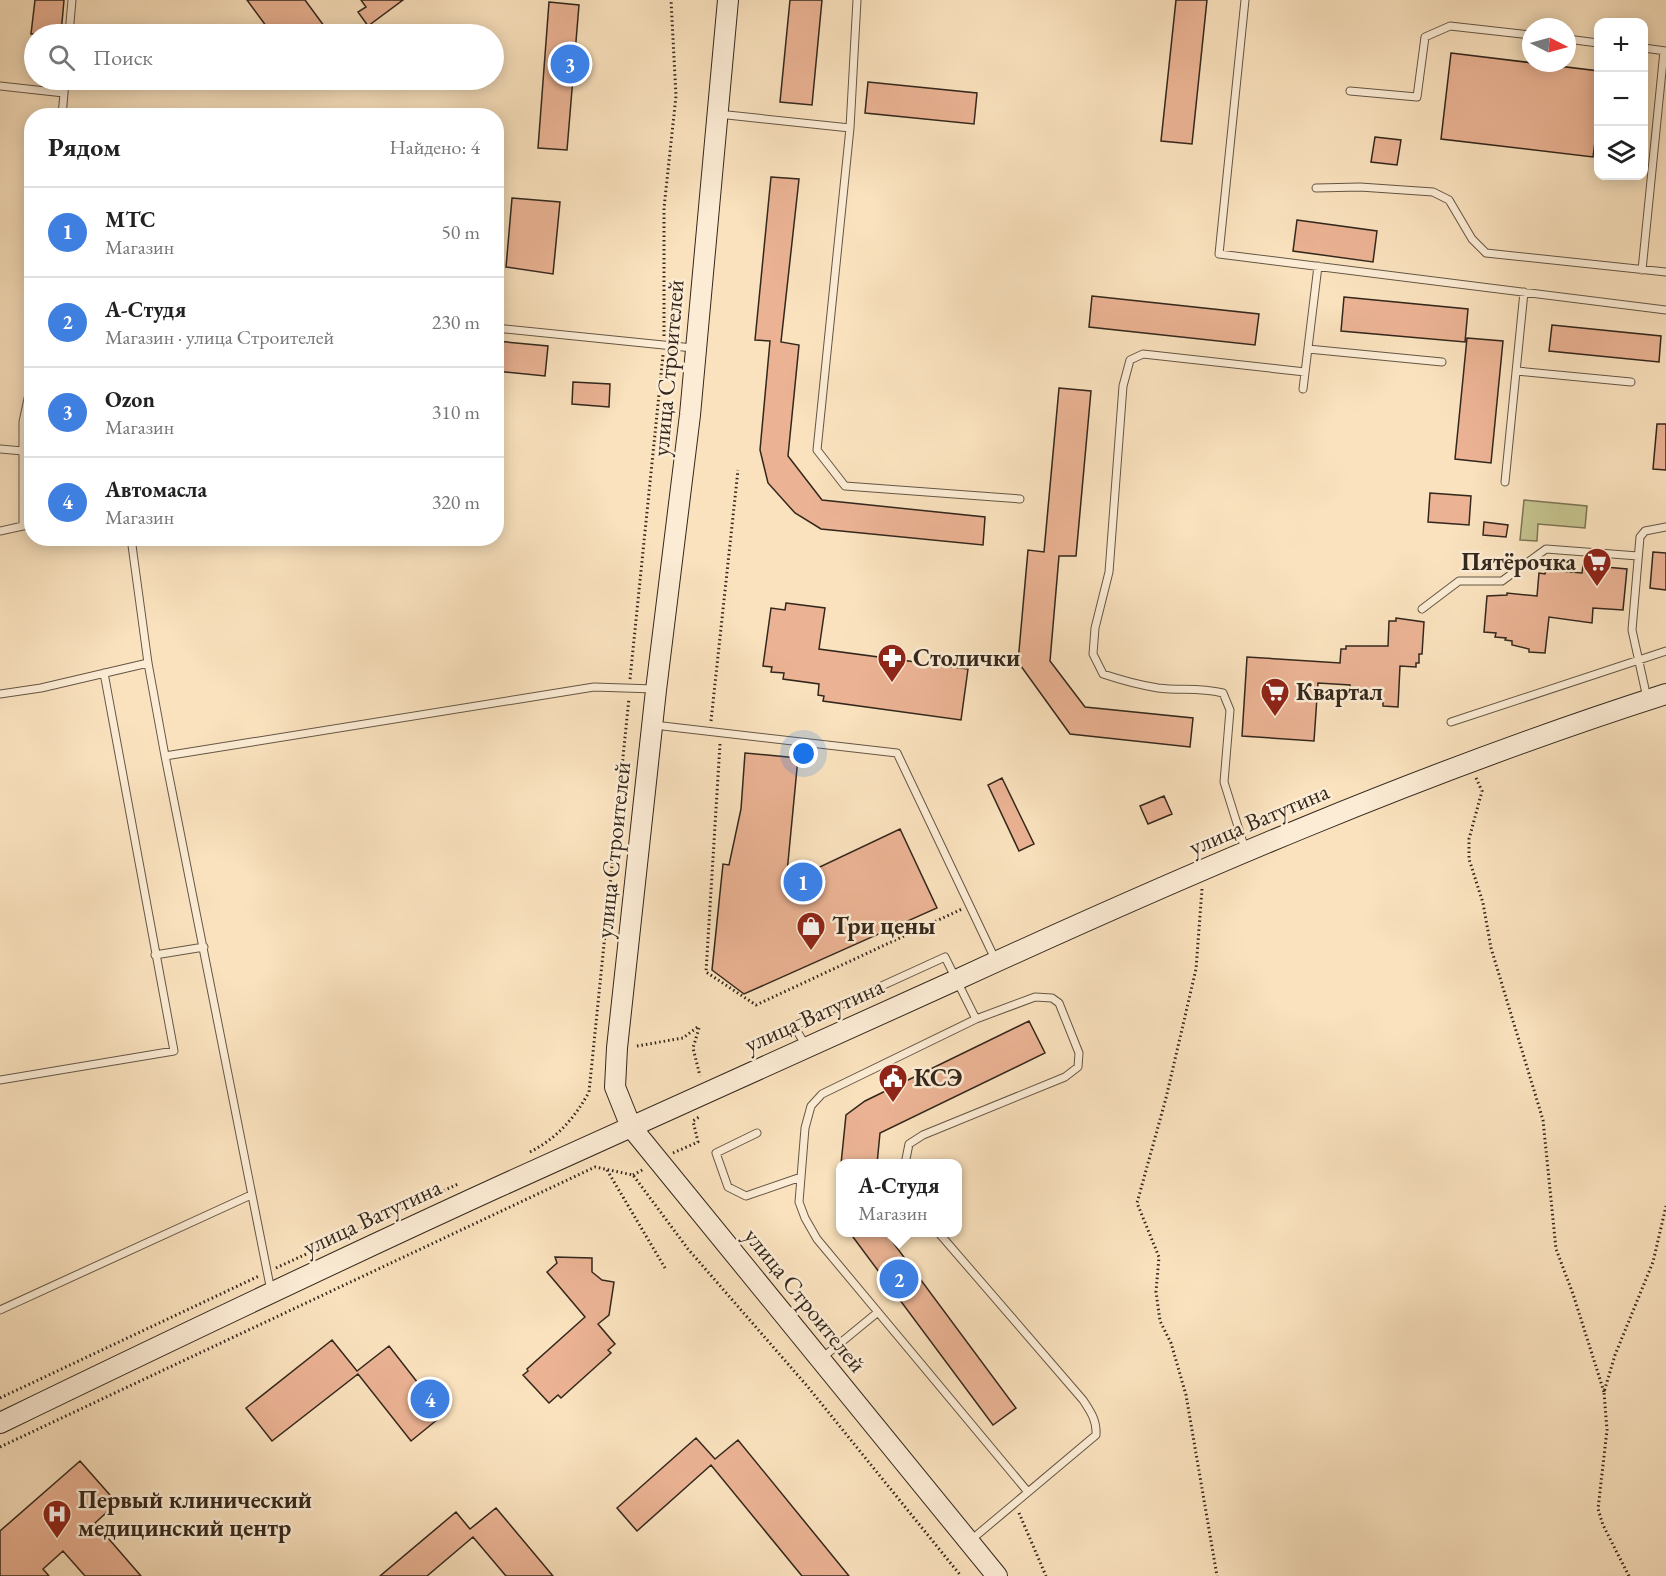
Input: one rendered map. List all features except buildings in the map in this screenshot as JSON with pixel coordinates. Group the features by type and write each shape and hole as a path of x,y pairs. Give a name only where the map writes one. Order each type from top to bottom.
{"main road":[{"name":"улица Строителей","path":"728,0 690,415 652,725 617,1048 615,1087 631,1127 997,1576"},
{"name":"улица Ватутина","path":"0,1423 271,1292 806,1046 1199,872 1468,761 1657,697"}],"lane":[{"path":"70,24 72,0"},
{"path":"857,0 850,128 817,450 845,486 1020,499"},
{"path":"1245,0 1220,254 1666,310"},
{"path":"1350,91 1417,97 1425,37 1450,26 1522,34"},
{"path":"1576,40 1594,42"},
{"path":"1642,270 1665,51 1648,49"},
{"path":"0,86 24,89"},
{"path":"37,90 64,93"},
{"path":"63,108 64,90"},
{"path":"716,114 850,128"},
{"path":"1316,188 1360,187 1433,192 1449,200 1472,239 1486,253 1666,272"},
{"path":"1303,389 1318,266"},
{"path":"1505,482 1524,292"},
{"path":"504,329 696,348"},
{"path":"1308,349 1442,362"},
{"path":"1245,852 1224,782 1230,710 1222,693 1198,687 1159,688 1123,681 1103,674 1093,654 1095,628 1109,572 1122,386 1130,360 1143,354 1305,372"},
{"path":"1517,371 1631,382"},
{"path":"0,531 23,526 24,417"},
{"path":"0,449 23,451"},
{"path":"1657,697 1638,660 1632,630 1640,537 1645,531 1666,527"},
{"path":"132,546 148,663 165,756 271,1292"},
{"path":"1422,609 1459,581 1502,581 1546,549 1638,556"},
{"path":"1451,722 1666,651"},
{"path":"0,694 148,663"},
{"path":"0,1080 174,1051 104,673"},
{"path":"165,756 594,687 656,690"},
{"path":"652,725 897,753 996,961"},
{"path":"155,955 204,947"},
{"path":"957,980 976,1019"},
{"path":"906,1159 909,1144 923,1135 1065,1077 1078,1067 1079,1053 1059,1003 1052,998 1035,997 976,1019 822,1094 811,1106 805,1128 799,1202 817,1239 1028,1492"},
{"path":"757,1133 716,1153 728,1187 746,1196 801,1177"},
{"path":"0,1310 251,1195"},
{"path":"941,1237 1083,1400 1094,1417 1096,1435 969,1541"},
{"path":"821,1360 878,1312"}],"path":[{"path":"522,1155 558,1135 577,1114 589,1092 664,346 664,208 676,96 671,0"},
{"path":"738,470 710,719 721,746 706,972 756,1005 970,905"},
{"path":"1468,761 1482,791 1469,839 1469,858 1483,903 1491,948 1543,1120 1556,1249 1604,1392 1607,1430 1598,1509 1603,1525 1629,1576"},
{"path":"1199,872 1203,893 1196,969 1166,1098 1137,1203 1159,1257 1156,1292 1160,1321 1171,1343 1186,1395 1217,1576"},
{"path":"637,1046 683,1038 699,1026 693,1048 701,1078"},
{"path":"0,1447 595,1167 633,1175 699,1142 693,1121 700,1116"},
{"path":"607,1170 664,1268"},
{"path":"633,1175 688,1249 808,1388 961,1576"},
{"path":"0,1398 458,1184"},
{"path":"1604,1392 1627,1320 1653,1262 1666,1206"},
{"path":"1015,1503 1046,1576"}],"shaded area":[{"path":"1524,500 1587,506 1585,528 1538,524 1537,541 1520,540"}],"place":[{"name":"Ozon","path":"570,64"},
{"name":"Пятёрочка","path":"1597,588"},
{"name":"Столички","path":"892,684"},
{"name":"Квартал","path":"1275,718"},
{"name":"МТС","path":"803,882"},
{"name":"Три цены","path":"811,952"},
{"name":"КСЭ","path":"893,1104"},
{"name":"А-Студя","path":"899,1279"},
{"name":"Автомасла","path":"430,1399"},
{"name":"Первый клинический медицинский центр","path":"57,1540"}]}
